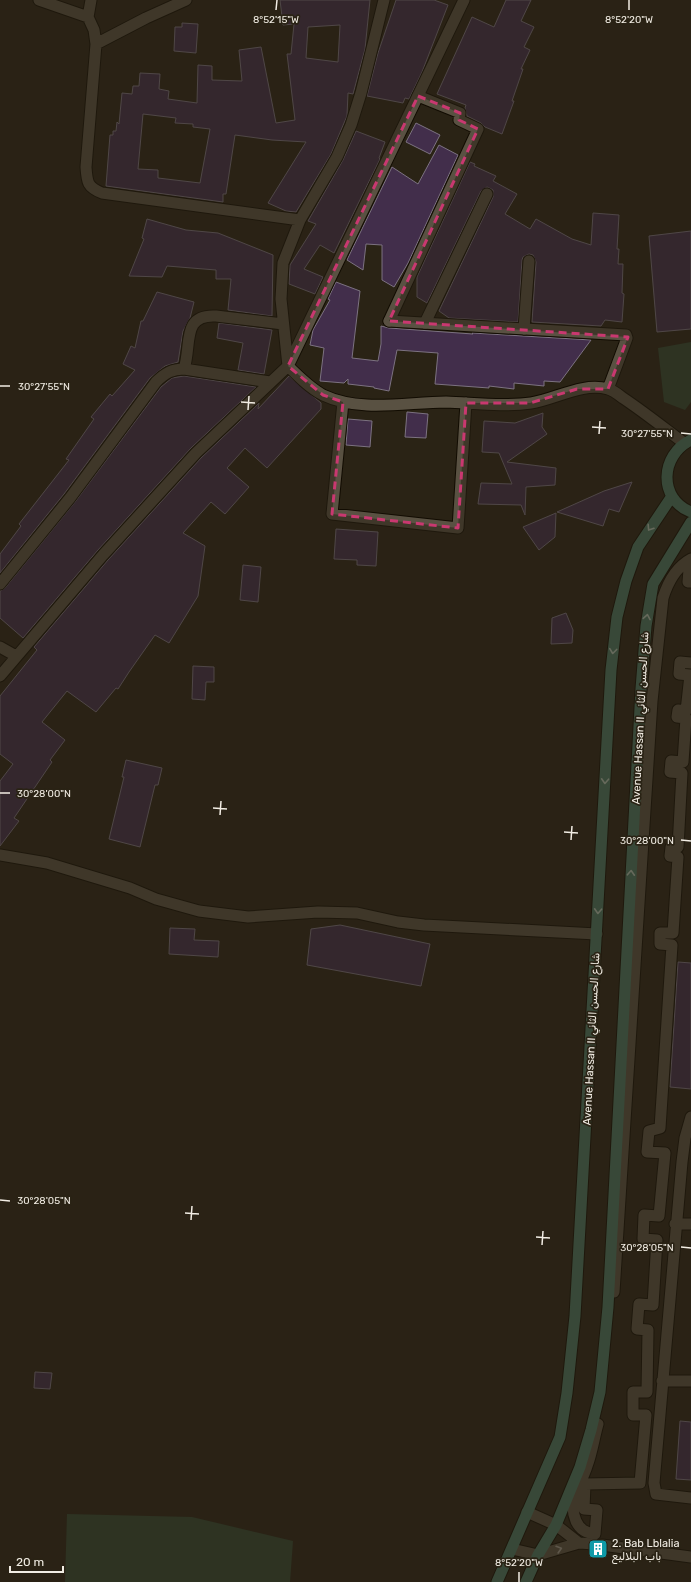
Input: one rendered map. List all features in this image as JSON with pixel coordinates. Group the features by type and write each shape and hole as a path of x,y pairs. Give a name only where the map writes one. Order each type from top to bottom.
{"main road":[{"path":"688,442 671,458 667,477 672,496 682,507 691,512"},
{"name":"Avenue Hassan II شارع الحسن الثاني","path":"497,1582 526,1512 560,1437 567,1393 575,1316 597,934 610,670 617,617 626,581 638,547 672,496"},
{"name":"Avenue Hassan II شارع الحسن الثاني","path":"526,1582 538,1555 556,1525 580,1467 600,1392 608,1307 639,713 646,626 653,584 691,522"}],"street":[{"path":"39,0 88,17"},
{"path":"91,0 88,17 94,30 96,44 86,167 87,180 92,189 102,194 300,220"},
{"path":"96,44 146,18 186,0"},
{"path":"384,0 361,92 351,125 337,157 300,220 283,263 281,293 288,366 323,395 343,402 401,406 437,402 494,405 530,403 546,400 577,389 608,389 688,442"},
{"path":"0,676 103,555 196,453 288,366 464,0"},
{"path":"418,96 460,113 459,120 478,129 389,320 626,335 627,338 608,389"},
{"path":"425,323 487,194"},
{"path":"524,329 529,261"},
{"path":"184,369 191,328 194,321 200,318 216,316 283,324"},
{"path":"0,584 70,498 156,382 163,375 171,370 184,369 270,382"},
{"path":"343,402 332,514 458,528 466,403"},
{"path":"691,559 682,565 675,573 668,583 663,598 652,701 613,1306 605,1388 588,1466 573,1501 572,1508 578,1525 584,1532 595,1534 597,1510 584,1509 585,1484 640,1483 646,1415 633,1414 633,1392 647,1392 648,1330 637,1330 639,1304 653,1305 657,1240 643,1239 644,1215 659,1216 665,1154 647,1152 649,1131 660,1128 672,945 660,944 660,933 673,933 678,857 670,856 670,847 678,847 682,773 670,772 671,761 683,762 686,718 677,717 678,710 686,711 690,675 679,674 680,662 691,663"},
{"path":"691,570 689,570 688,582 691,582"},
{"path":"0,647 16,656"},
{"path":"0,855 47,863 130,888 177,906 221,915 248,917 337,912 357,913 398,922 424,925 597,934"},
{"path":"691,1117 685,1138 686,1162 675,1224 654,1482 656,1494 691,1498"},
{"path":"675,1224 691,1224"},
{"path":"662,1381 691,1381"},
{"path":"526,1512 556,1525 580,1543"},
{"path":"512,1548 538,1555 580,1543 598,1544 691,1557"}],"highlighted area":[{"path":"418,96 460,113 459,120 478,129 389,321 628,337 608,389 577,389 530,403 466,403 458,528 332,514 343,402 323,395 288,366"}],"green space":[{"path":"691,342 691,402 685,410 664,402 658,348"},
{"path":"67,1514 192,1517 293,1541 290,1582 65,1582"}],"building":[{"path":"280,0 370,0 365,49 353,94 348,93 347,116 331,154 296,212 286,211 268,203 306,142 272,140 235,135 226,194 223,194 223,202 106,186 110,135 113,135 113,131 116,131 117,122 119,124 122,93 132,94 133,86 139,86 140,73 160,74 159,89 169,91 168,99 197,103 198,65 212,66 212,80 242,81 239,50 261,47 276,123 295,120 287,54 291,54 294,24 283,25","holes":["340,25 338,62 306,58 308,27","143,114 176,118 175,123 193,124 193,127 210,129 200,183 158,178 158,170 138,169"]},
{"path":"396,0 434,0 448,5 422,72 409,99 405,98 403,103 367,96 378,53"},
{"path":"506,0 531,0 521,21 534,27 524,47 530,50 521,69 523,69 512,101 514,101 502,134 485,127 481,123 467,116 465,108 466,105 437,94 472,17 494,27"},
{"path":"182,23 198,24 196,53 174,51 175,27 182,27"},
{"path":"416,123 440,135 430,154 406,142"},
{"path":"356,131 385,142 379,158 380,159 334,253 320,245 304,269 323,277 315,294 289,284 290,265 316,224 308,221 343,160"},
{"path":"439,145 458,155 408,263 394,287 382,280 382,245 366,244 363,270 347,260 392,167 418,184"},
{"path":"470,162 475,164 474,166 496,176 493,181 517,194 505,214 530,229 536,219 572,239 591,245 593,213 619,215 617,249 619,249 618,264 623,264 622,293 624,294 622,322 605,320 601,326 532,322 536,262 533,255 529,254 523,257 522,260 518,322 449,318 439,311 493,197 493,190 487,187 481,191 427,303 417,297 417,277"},
{"path":"147,219 186,230 218,233 273,255 272,316 228,310 231,279 216,279 216,270 167,266 162,277 129,276 144,239 142,238"},
{"path":"691,231 691,329 657,332 649,236"},
{"path":"336,282 360,291 352,358 378,361 381,344 381,326 389,328 473,334 472,333 591,340 560,382 544,381 544,386 514,383 514,389 489,386 489,388 435,384 438,353 397,350 389,391 374,387 348,384 348,379 344,383 320,381 324,348 310,345 313,330 330,300 328,299"},
{"path":"157,292 194,302 190,318 183,331 178,362 165,366 150,378 64,494 0,573 0,554 21,526 19,524 69,460 66,459 94,419 91,417 110,394 112,396 135,370 123,364 131,346 135,348 141,321 143,321"},
{"path":"219,323 272,330 264,374 238,370 243,343 217,338"},
{"path":"184,376 256,387 191,448 98,550 23,638 0,618 0,591 5,588 75,502 161,387 172,378"},
{"path":"289,376 321,403 321,409 267,468 245,448 227,468 249,487 225,514 211,502 183,533 205,546 198,596 169,643 155,635 118,689 116,688 96,712 67,691 42,722 65,740 50,760 52,762 14,818 19,821 0,846 0,781 13,764 0,754 0,696 37,650 34,647 108,560 201,458 259,403 258,409"},
{"path":"407,412 428,414 426,438 405,437"},
{"path":"543,413 542,427 547,434 507,462 556,468 555,485 526,487 525,515 521,505 478,504 481,483 512,484 499,453 482,452 484,421 515,423"},
{"path":"348,419 372,421 370,447 346,445"},
{"path":"632,482 619,512 609,509 603,526 557,512 604,491"},
{"path":"556,513 555,537 539,550 523,527"},
{"path":"336,529 378,532 376,566 357,565 357,560 334,559"},
{"path":"243,565 261,567 258,602 240,600"},
{"path":"566,613 573,630 572,643 551,644 552,618"},
{"path":"193,666 214,667 214,682 206,682 205,700 192,699"},
{"path":"126,760 162,768 158,785 155,785 140,847 109,839 124,777 122,777"},
{"path":"340,925 430,944 421,986 307,965 311,929"},
{"path":"170,928 195,929 194,940 219,941 218,957 169,954"},
{"path":"678,962 691,963 691,1089 670,1087"},
{"path":"35,1372 52,1373 50,1389 34,1388"},
{"path":"680,1421 691,1422 691,1480 676,1479"}],"place":[{"name":"2. Bab Lblalia باب البلاليع","path":"598,1549"}]}
